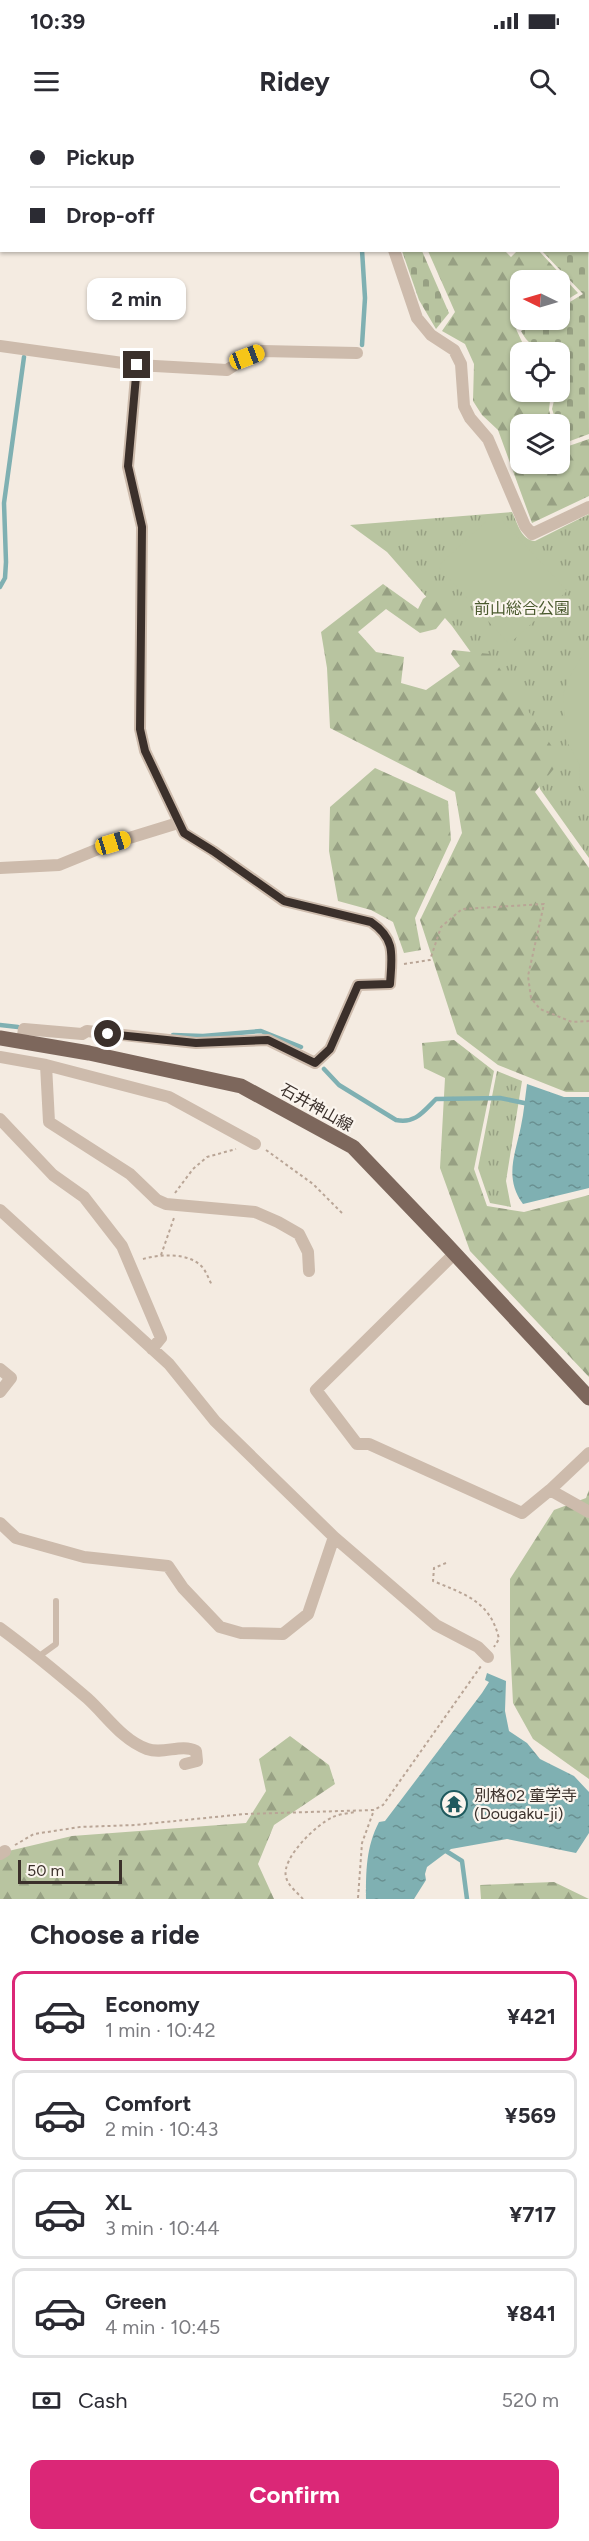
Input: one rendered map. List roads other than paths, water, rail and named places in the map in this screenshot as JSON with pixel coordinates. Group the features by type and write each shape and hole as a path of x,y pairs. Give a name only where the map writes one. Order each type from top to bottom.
{"main road":[{"name":"石井神山線","path":"0,1038 89,1053 241,1086 353,1147 589,1398"}],"street":[{"path":"395,252 417,318 431,335 454,350 461,364 464,406 488,439 525,526 532,534 589,507"},
{"path":"0,345 137,365 227,370 247,357 262,351 357,353"},
{"path":"22,1042 24,1029 82,1034 87,1031 196,1043 268,1040 315,1063 330,1049 358,985 390,984 392,966 390,940 377,926 363,920 284,901 192,839 178,824 145,751 140,729 142,527 128,466 137,365"},
{"path":"0,868 59,865 113,843 178,824"},
{"path":"0,1057 46,1065 168,1097 255,1144"},
{"path":"46,1065 49,1122 130,1174 157,1200 166,1204 255,1212 299,1233 308,1252 309,1271"},
{"path":"0,1119 53,1175 84,1197 122,1246 161,1338 152,1349"},
{"path":"0,1210 169,1364 216,1421 334,1537 436,1625 478,1647 488,1657"},
{"path":"455,1253 316,1390 357,1444 369,1444 522,1513 589,1453"},
{"path":"0,1370 11,1378 0,1392"},
{"path":"550,1490 589,1512"},
{"path":"0,1523 16,1538 84,1557 168,1566 183,1588 220,1627 241,1633 260,1634 283,1634 308,1614 334,1537"},
{"path":"0,1628 88,1699 120,1732 147,1749 169,1750 188,1746 196,1750 197,1761 185,1764"}],"lane":[{"path":"38,1657 56,1644 56,1601"}],"water":[{"path":"527,1084 564,1097 589,1097 589,1188 523,1204 517,1194 512,1176"},
{"path":"487,1673 506,1681 505,1711 509,1731 527,1743 540,1759 574,1776 589,1792 589,1833 576,1853 507,1839 451,1849 427,1867 426,1880 414,1899 366,1899 369,1850 379,1822 385,1821 482,1693 489,1682 485,1680"}],"waterway":[{"path":"362,252 365,298 362,345"},
{"path":"0,587 5,578 6,562 4,503 24,357"},
{"path":"0,1025 18,1027"},
{"path":"173,1035 203,1036 261,1031 301,1047"},
{"path":"324,1069 339,1085 396,1120 414,1119 436,1099 500,1098 529,1104"},
{"path":"446,1851 462,1861 467,1899"}],"place":[{"name":"別格02 童学寺 (Dougaku-ji)","path":"454,1804"}],"park label":[{"name":"前山総合公園","path":"522,608"}]}
